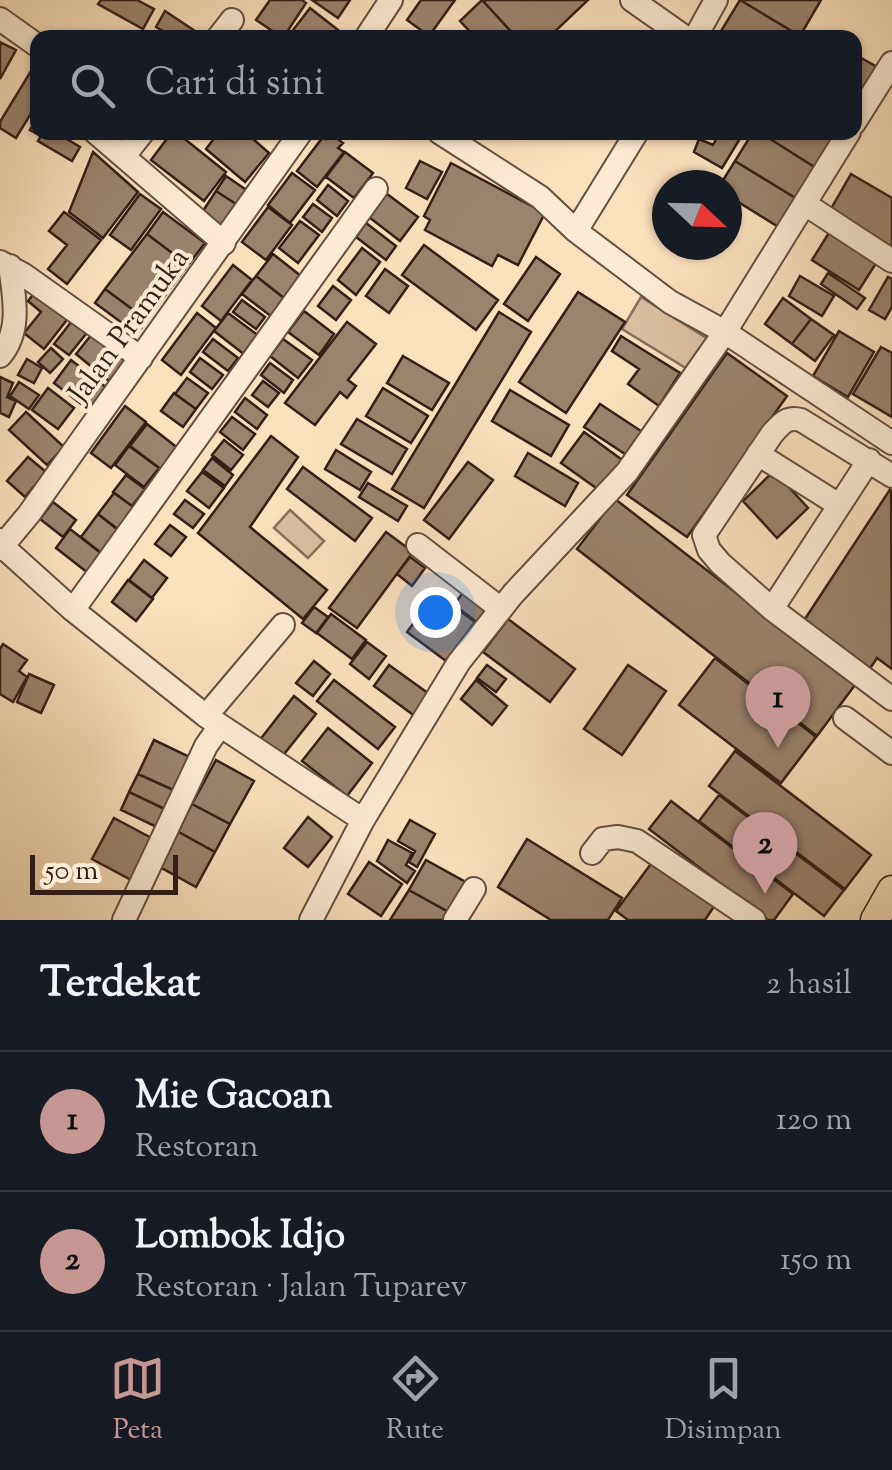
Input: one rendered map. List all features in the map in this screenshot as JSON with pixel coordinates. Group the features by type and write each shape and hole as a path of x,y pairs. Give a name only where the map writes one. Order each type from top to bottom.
{"street":[{"path":"371,30 391,0"},
{"path":"632,0 675,30"},
{"path":"699,30 716,0"},
{"path":"0,20 30,41"},
{"path":"862,111 892,63"},
{"path":"105,140 224,243"},
{"path":"124,156 137,140"},
{"name":"Jalan Pramuka","path":"1,545 29,514 295,140"},
{"path":"451,140 540,197 576,232 670,302 725,332 890,437"},
{"path":"576,232 632,140"},
{"path":"311,920 364,820 459,662 627,472 725,332 844,140"},
{"path":"74,610 376,189"},
{"path":"805,204 892,261"},
{"path":"5,264 141,358"},
{"path":"0,356 9,346 14,324 15,300 5,264"},
{"path":"892,476 792,418 782,422 704,535 709,550 720,563 772,608 892,698"},
{"path":"758,454 839,506"},
{"path":"772,608 869,460"},
{"path":"1,545 74,610 213,721 364,820"},
{"path":"418,545 501,610"},
{"path":"124,920 206,746 213,721 283,625"},
{"path":"845,718 892,753"},
{"path":"592,854 603,839 618,836 637,841 754,920"},
{"path":"455,920 474,889"}],"shaded area":[{"path":"641,297 708,339 689,370 622,329"},
{"path":"290,510 324,541 308,558 274,528"}],"building":[{"path":"101,0 137,0 154,9 143,29 98,4"},
{"path":"270,0 306,3 288,30 271,30 256,20"},
{"path":"312,0 350,0 338,18"},
{"path":"421,0 455,0 433,30 421,30 407,20"},
{"path":"482,0 510,30 468,30 460,21"},
{"path":"588,0 556,30 510,30 484,2"},
{"path":"740,0 790,30 722,30"},
{"path":"740,0 821,0 804,30 790,30"},
{"path":"310,8 338,30 293,30"},
{"path":"165,11 194,30 161,30 156,27"},
{"path":"0,42 16,50 0,79"},
{"path":"862,58 879,68 862,98"},
{"path":"30,73 30,115 16,138 0,128"},
{"path":"68,140 80,147 72,161 38,141"},
{"path":"166,140 186,140 226,172 204,201 151,160"},
{"path":"213,140 254,140 269,153 245,182 206,149"},
{"path":"321,140 343,143 338,148 344,152 317,187 297,171"},
{"path":"699,140 713,145 716,140 739,140 722,168 694,152"},
{"path":"748,140 772,140 816,168 797,199 735,161"},
{"path":"772,140 834,140 816,168"},
{"path":"93,152 138,192 103,238 69,212"},
{"path":"345,152 373,173 354,198 326,177"},
{"path":"420,161 442,172 427,199 406,188"},
{"path":"735,161 797,199 780,228 742,204 742,170 729,170"},
{"path":"451,163 545,213 518,265 498,255 492,266 425,230 430,220 424,216"},
{"path":"292,173 315,190 290,223 268,205"},
{"path":"851,174 892,198 892,251 828,214"},
{"path":"226,176 248,191 239,206 216,191"},
{"path":"328,185 348,201 337,216 317,200"},
{"path":"216,191 239,206 223,229 201,214"},
{"path":"383,191 418,217 400,241 365,214"},
{"path":"140,194 161,209 131,250 110,235"},
{"path":"313,204 332,218 322,232 303,217"},
{"path":"268,207 292,225 266,260 242,242"},
{"path":"64,212 101,240 67,284 48,269 67,245 49,231"},
{"path":"163,212 205,243 188,265 147,234"},
{"path":"300,221 319,235 298,263 279,248"},
{"path":"366,223 396,246 386,260 356,237"},
{"path":"832,228 880,257 859,290 812,260"},
{"path":"147,234 188,265 147,320 105,289"},
{"path":"424,245 498,300 476,330 402,275"},
{"path":"362,248 380,262 356,295 338,280"},
{"path":"273,254 301,276 284,298 256,276"},
{"path":"536,257 560,274 528,321 504,304"},
{"path":"233,265 252,280 221,321 202,306"},
{"path":"385,269 408,286 389,313 366,296"},
{"path":"828,273 865,298 857,309 821,284"},
{"path":"256,276 285,299 272,317 242,294"},
{"path":"800,276 834,296 822,316 789,296"},
{"path":"888,277 892,279 892,307 885,319 869,310"},
{"path":"333,286 351,300 336,320 318,306"},
{"path":"105,289 147,320 137,334 95,303"},
{"path":"36,291 70,316 44,349 24,333 41,312 28,301"},
{"path":"578,292 625,322 566,413 519,382"},
{"path":"783,298 811,319 792,344 765,324"},
{"path":"242,300 265,317 256,329 233,312"},
{"path":"304,311 334,334 319,355 288,332"},
{"path":"499,312 531,332 424,508 392,489"},
{"path":"197,313 216,328 181,375 162,360"},
{"path":"228,313 259,336 245,355 214,331"},
{"path":"75,317 90,329 69,355 54,344"},
{"path":"811,319 834,335 815,361 792,344"},
{"path":"347,322 376,344 348,380 356,386 347,398 340,392 315,425 285,403"},
{"path":"96,329 129,357 109,381 76,354"},
{"path":"839,331 874,352 848,397 813,376"},
{"path":"621,336 680,373 659,406 628,384 639,369 612,351"},
{"path":"213,339 238,358 228,371 203,352"},
{"path":"283,339 312,360 298,378 270,356"},
{"path":"881,347 892,353 892,417 853,394"},
{"path":"51,348 63,359 50,373 38,362"},
{"path":"727,353 787,396 687,537 627,495"},
{"path":"403,356 449,383 432,410 387,383"},
{"path":"200,358 223,375 212,389 190,372"},
{"path":"27,359 42,368 34,383 18,375"},
{"path":"71,360 107,388 89,410 54,383"},
{"path":"270,363 293,380 284,393 261,375"},
{"path":"0,377 13,383 7,397 16,401 9,417 0,413"},
{"path":"187,378 208,393 196,409 175,394"},
{"path":"263,381 279,393 268,407 252,395"},
{"path":"19,382 39,395 29,409 10,396"},
{"path":"48,388 74,408 58,429 32,410"},
{"path":"383,388 428,416 411,443 366,416"},
{"path":"510,390 569,425 551,456 492,421"},
{"path":"174,393 196,409 183,427 161,411"},
{"path":"245,398 267,415 257,429 235,412"},
{"path":"600,404 644,433 628,456 584,427"},
{"path":"125,406 146,422 111,468 91,453"},
{"path":"26,412 64,447 47,465 9,430"},
{"path":"232,417 255,434 243,450 220,432"},
{"path":"357,419 407,449 392,474 341,444"},
{"path":"147,424 179,449 162,470 130,446"},
{"path":"584,432 625,462 603,493 561,463"},
{"path":"271,436 298,457 250,527 327,590 303,619 198,533"},
{"path":"224,440 243,455 231,470 212,455"},
{"path":"129,446 159,468 144,487 115,465"},
{"path":"336,450 371,472 360,490 325,469"},
{"path":"528,453 578,483 565,506 515,476"},
{"path":"28,457 46,472 25,497 7,481"},
{"path":"212,458 233,475 225,486 203,470"},
{"path":"468,462 493,480 449,539 424,520"},
{"path":"303,467 372,518 355,541 287,489"},
{"path":"774,471 808,508 777,538 743,501"},
{"path":"202,472 224,488 209,508 187,491"},
{"path":"126,475 145,489 132,506 113,492"},
{"path":"368,483 407,506 398,521 359,497"},
{"path":"891,488 892,669 877,658 869,670 801,625"},
{"path":"114,493 135,508 119,530 98,514"},
{"path":"615,499 855,685 817,736 577,549"},
{"path":"185,500 204,514 193,528 174,514"},
{"path":"53,502 76,520 63,537 40,519"},
{"path":"98,514 118,530 101,553 81,537"},
{"path":"170,525 186,537 171,556 155,544"},
{"path":"70,529 102,554 88,573 56,548"},
{"path":"386,532 413,552 357,628 329,608"},
{"path":"410,557 425,568 412,586 397,574"},
{"path":"144,560 167,578 152,598 129,580"},
{"path":"128,580 153,599 136,621 112,602"},
{"path":"464,591 493,612 482,626 454,605"},
{"path":"436,593 475,622 446,661 407,632"},
{"path":"314,607 328,617 316,633 302,623"},
{"path":"331,614 366,640 352,659 317,633"},
{"path":"508,619 575,669 550,702 483,652"},
{"path":"367,642 386,656 369,679 350,664"},
{"path":"3,644 27,660 19,671 27,677 13,702 0,694"},
{"path":"715,658 816,737 781,783 679,705"},
{"path":"314,661 330,674 313,696 296,683"},
{"path":"389,665 432,696 416,717 374,686"},
{"path":"487,665 506,679 496,692 477,678"},
{"path":"628,665 666,691 622,755 584,729"},
{"path":"29,674 54,685 41,713 17,702"},
{"path":"334,680 395,727 378,749 317,701"},
{"path":"476,680 507,706 492,725 461,699"},
{"path":"294,696 316,714 281,758 259,741"},
{"path":"328,728 372,763 347,796 302,761"},
{"path":"154,740 196,760 180,793 138,774"},
{"path":"735,751 871,855 845,889 709,786"},
{"path":"216,760 254,781 230,824 192,804"},
{"path":"138,774 180,793 171,812 129,792"},
{"path":"129,792 171,812 163,830 121,810"},
{"path":"719,795 844,890 824,916 699,821"},
{"path":"671,801 793,894 774,920 768,920 649,829"},
{"path":"192,804 230,824 215,852 177,831"},
{"path":"308,817 332,837 308,867 284,848"},
{"path":"114,818 157,841 135,882 92,859"},
{"path":"410,820 435,834 417,867 409,862 415,851 398,841"},
{"path":"177,831 215,852 196,887 158,866"},
{"path":"527,839 622,898 608,920 551,920 498,887"},
{"path":"388,840 412,853 406,865 415,871 407,883 377,861"},
{"path":"656,857 715,905 705,920 628,920 616,911"},
{"path":"426,860 471,885 454,915 409,890"},
{"path":"369,862 402,884 381,916 348,894"},
{"path":"409,890 454,915 451,920 390,920"}],"place":[{"name":"Mie Gacoan","path":"778,748"},
{"name":"Lombok Idjo","path":"765,894"}]}
